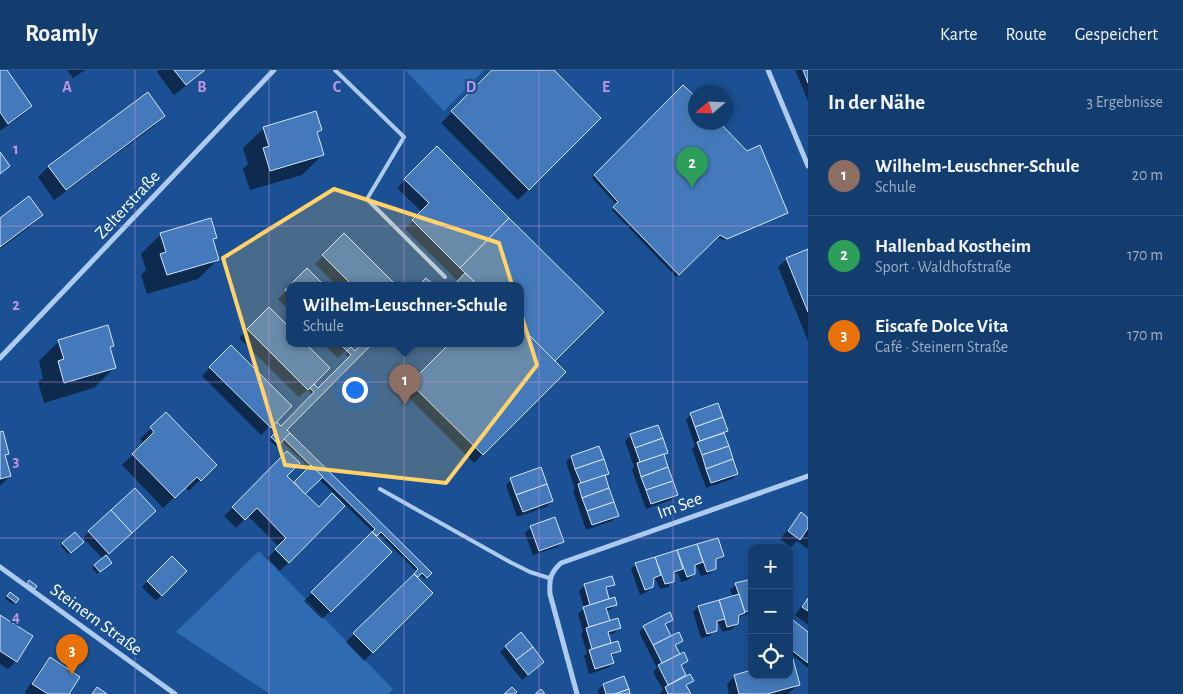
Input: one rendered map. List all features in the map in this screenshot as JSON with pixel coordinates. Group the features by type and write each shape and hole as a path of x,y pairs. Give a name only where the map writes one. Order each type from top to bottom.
{"street":[{"name":"Zelterstraße","path":"0,358 274,70"},
{"path":"768,70 808,166"},
{"name":"Im See","path":"549,578 555,568 561,563 808,476"},
{"name":"Steinern Straße","path":"0,567 175,694"},
{"path":"549,578 550,594 577,694"}],"lane":[{"path":"335,70 404,137 367,199 445,277"},
{"path":"380,489 510,562 530,572 549,578"}],"highlighted area":[{"path":"334,189 499,243 537,365 446,483 285,465 223,258"}],"shaded area":[{"path":"405,70 484,70 444,111"},
{"path":"259,551 393,689 389,694 270,694 176,632"}],"building":[{"path":"0,70 7,70 32,106 8,124 0,112"},
{"path":"174,70 205,70 186,85"},
{"path":"492,70 554,70 601,118 529,190 451,111"},
{"path":"803,70 808,70 808,83"},
{"path":"683,85 688,90 688,130 727,130 747,151 760,145 788,213 727,239 720,235 679,275 613,207 618,202 594,175"},
{"path":"148,92 165,116 66,190 48,166"},
{"path":"316,111 322,130 317,132 324,155 270,171 263,148 269,146 263,127"},
{"path":"437,146 509,218 460,268 412,220 429,203 404,179"},
{"path":"0,152 10,166 0,174"},
{"path":"29,196 43,215 0,247 0,218"},
{"path":"211,218 217,238 213,239 219,260 167,275 160,254 166,252 160,233"},
{"path":"509,218 604,312 555,361 524,330 524,282 475,282 460,268"},
{"path":"344,233 393,282 349,282 322,255"},
{"path":"808,249 808,312 786,258"},
{"path":"307,268 321,282 293,282"},
{"path":"465,273 475,282 457,282"},
{"path":"426,278 430,282 422,282"},
{"path":"269,307 286,324 286,347 309,347 330,368 308,390 247,329"},
{"path":"108,325 114,346 110,347 116,368 64,383 58,361 64,359 58,340"},
{"path":"524,330 566,372 483,455 410,383 446,347 524,347"},
{"path":"231,345 292,406 271,428 209,367"},
{"path":"343,347 351,347 347,351"},
{"path":"351,347 355,351 358,347 369,347 287,430 290,433 279,445 271,437 277,431 272,426 277,422 281,426 314,392 310,388 314,384 318,388 351,355 347,351"},
{"path":"718,403 723,417 695,427 690,413"},
{"path":"166,412 217,465 201,481 197,477 175,498 132,454 154,432 150,427"},
{"path":"723,417 728,431 700,441 695,427"},
{"path":"658,425 663,438 635,448 630,434"},
{"path":"3,431 9,454 5,455 11,476 0,479 0,432"},
{"path":"290,433 432,573 427,578 422,573 418,577 414,574 418,569 381,532 377,536 372,532 375,529 284,439"},
{"path":"724,433 729,446 702,455 697,442"},
{"path":"663,438 668,453 640,462 635,448"},
{"path":"599,446 604,459 575,469 571,456"},
{"path":"729,446 733,459 706,469 702,455"},
{"path":"287,451 300,463 287,476 319,507 332,493 345,506 289,563 275,549 286,538 257,508 245,520 232,507"},
{"path":"664,454 668,467 641,477 637,463"},
{"path":"604,459 609,474 581,483 575,469"},
{"path":"733,459 738,474 711,483 706,469"},
{"path":"311,465 323,477 305,494 294,482"},
{"path":"541,467 547,484 516,495 510,478"},
{"path":"668,467 673,481 646,490 641,477"},
{"path":"605,475 609,488 582,498 578,484"},
{"path":"673,481 678,495 651,504 646,490"},
{"path":"547,484 553,501 523,512 516,495"},
{"path":"135,488 156,511 132,533 111,510"},
{"path":"609,488 614,502 587,511 582,498"},
{"path":"614,502 619,516 592,525 587,511"},
{"path":"111,510 132,533 109,554 88,531"},
{"path":"801,512 808,518 808,528 800,540 788,531"},
{"path":"555,517 564,542 539,551 530,526"},
{"path":"75,532 84,542 71,553 62,543"},
{"path":"372,532 392,552 331,612 311,592"},
{"path":"718,538 724,556 716,559 716,569 707,572 697,544"},
{"path":"697,544 703,562 695,565 695,574 687,577 677,550"},
{"path":"677,550 683,569 674,572 674,582 665,584 655,557"},
{"path":"106,555 112,563 100,572 94,565"},
{"path":"172,556 187,571 162,596 147,581"},
{"path":"655,557 661,575 654,578 653,587 645,590 635,563"},
{"path":"414,574 433,593 373,653 353,633"},
{"path":"612,576 615,585 606,587 609,599 590,605 584,584"},
{"path":"29,580 37,586 35,589 27,584"},
{"path":"748,580 748,611 745,612 735,583"},
{"path":"10,592 19,599 16,603 7,596"},
{"path":"739,594 745,613 739,615 738,624 727,627 719,600"},
{"path":"615,597 617,605 606,608 610,621 589,627 583,607"},
{"path":"808,598 808,611 802,607"},
{"path":"719,600 725,619 717,621 717,631 707,634 698,606"},
{"path":"670,612 673,620 665,624 671,636 653,645 643,626"},
{"path":"0,615 33,636 17,662 0,651"},
{"path":"618,618 621,628 608,632 611,643 592,649 586,628"},
{"path":"793,620 808,632 808,663 793,651"},
{"path":"521,632 533,647 516,660 505,646"},
{"path":"679,632 683,641 675,645 680,654 662,663 653,645"},
{"path":"618,641 621,651 611,654 614,663 595,669 589,650"},
{"path":"533,647 544,662 528,675 516,660"},
{"path":"684,652 688,661 681,665 686,675 668,685 658,665"},
{"path":"50,657 80,677 69,694 48,694 32,684"},
{"path":"793,659 800,685 767,694 739,694 734,675 748,671 748,679 793,679"},
{"path":"690,674 694,681 686,685 691,694 668,694 665,687"},
{"path":"624,676 629,689 615,694 606,694 603,684"},
{"path":"97,687 107,694 92,694"},
{"path":"512,687 517,692 514,694 504,694"},
{"path":"541,689 545,694 535,694"},
{"path":"629,689 630,694 615,694"}],"place":[{"name":"Hallenbad Kostheim","path":"692,188"},
{"name":"Wilhelm-Leuschner-Schule","path":"405,405"},
{"name":"Eiscafe Dolce Vita","path":"72,675"}]}
